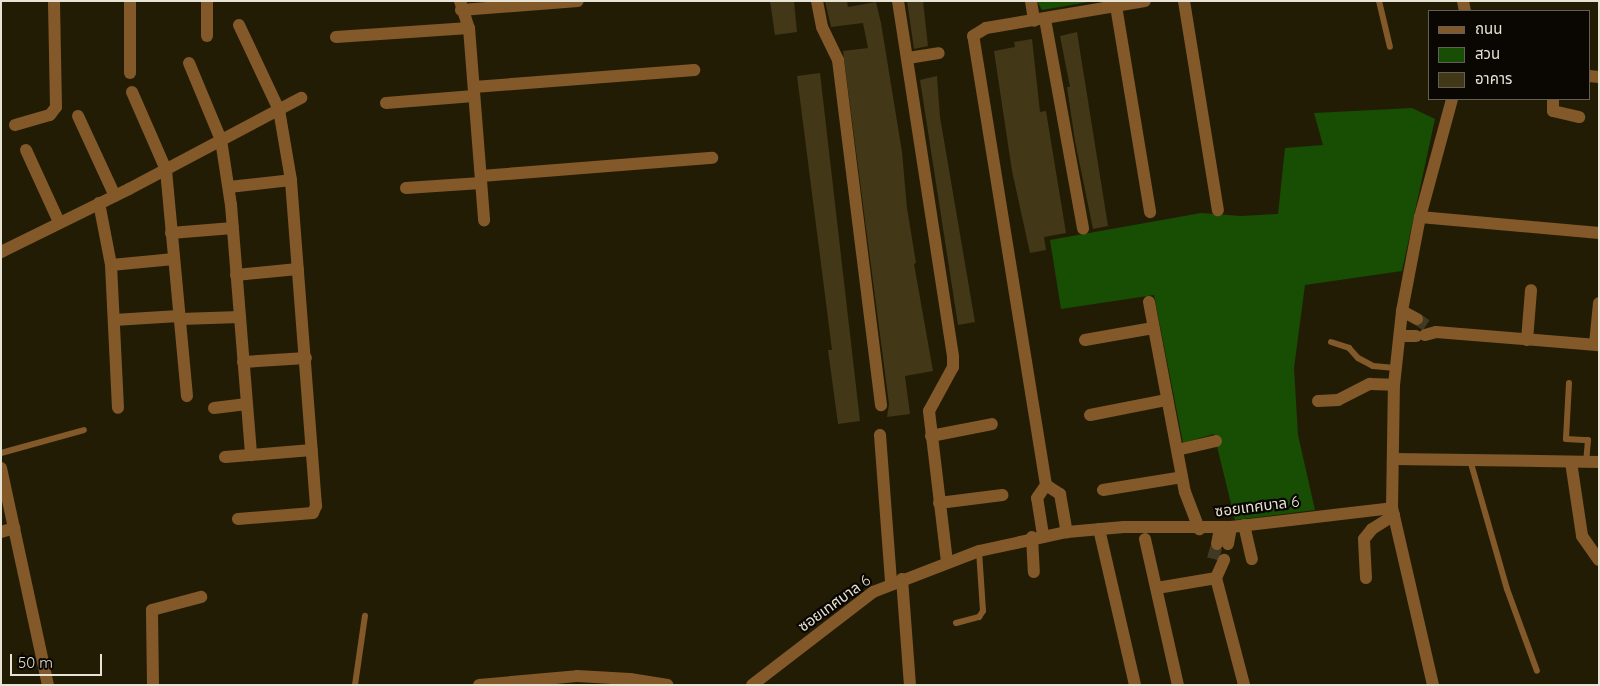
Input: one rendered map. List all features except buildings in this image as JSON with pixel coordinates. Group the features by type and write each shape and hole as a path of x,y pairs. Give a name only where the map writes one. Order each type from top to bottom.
{"street":[{"path":"15,125 50,115 56,107 54,1"},
{"path":"130,1 130,73"},
{"path":"207,1 207,36"},
{"path":"484,220 469,28 461,6 578,1"},
{"path":"817,1 822,27 838,60 881,405"},
{"path":"898,1 953,357 953,366 929,412 947,561"},
{"path":"1032,1 1039,20 1083,229"},
{"path":"1034,572 1038,536 1037,498 1046,485 973,36 986,28 1145,1"},
{"path":"1184,1 1218,210"},
{"path":"1116,6 1150,212"},
{"path":"238,519 316,510 292,180 279,110 240,25"},
{"path":"336,36 469,28"},
{"path":"908,58 939,54"},
{"path":"189,63 222,140 233,228 251,455"},
{"path":"386,103 474,92 694,70"},
{"path":"132,92 166,170 187,396"},
{"path":"4,248 115,196 301,98"},
{"path":"1433,685 1393,511 1394,385 1402,311 1420,217 1452,100"},
{"path":"1553,100 1553,111 1579,117"},
{"path":"78,116 115,196"},
{"path":"26,150 60,222"},
{"path":"406,188 481,179 712,158"},
{"path":"229,187 292,180"},
{"path":"99,203 111,264 118,408"},
{"path":"1420,217 1599,233"},
{"path":"171,234 233,228"},
{"path":"111,264 174,259"},
{"path":"236,275 298,269"},
{"path":"1527,340 1531,290"},
{"path":"1149,302 1182,477 1199,529"},
{"path":"1400,336 1424,329 1527,340 1597,344 1599,302"},
{"path":"1402,311 1424,329"},
{"path":"114,320 240,317"},
{"path":"1085,340 1153,328"},
{"path":"243,362 306,358"},
{"path":"1318,401 1338,400 1370,384 1394,385"},
{"path":"1090,415 1166,400"},
{"path":"214,408 247,404"},
{"path":"931,436 992,424"},
{"path":"880,435 910,685"},
{"path":"1177,450 1216,441"},
{"path":"225,458 312,450"},
{"path":"1394,458 1593,462"},
{"path":"1571,462 1582,536 1599,560"},
{"path":"1,468 7,530 48,685"},
{"path":"1103,490 1182,477"},
{"path":"1046,485 1060,494 1067,532"},
{"path":"939,503 1002,495"},
{"path":"1366,578 1364,539 1372,529 1393,511"},
{"name":"ซอยเทศบาล 6","path":"752,685 855,604 897,581 947,561 979,551 1038,536 1099,528 1199,529 1393,511"},
{"path":"1222,544 1232,526 1252,559"},
{"path":"1099,528 1135,685"},
{"path":"1145,538 1178,685"},
{"path":"1157,588 1218,567 1244,685"},
{"path":"152,685 152,610 201,597"},
{"path":"479,685 577,676 668,685"}],"lane":[{"path":"1379,1 1390,47"},
{"path":"1331,342 1349,348 1358,358 1373,366 1395,368"},
{"path":"1570,382 1566,439 1588,440 1593,462"},
{"path":"1,453 84,430"},
{"path":"1470,460 1507,588 1537,671"},
{"path":"956,624 979,617 983,611 979,551"},
{"path":"355,685 365,616"}],"green space":[{"path":"1037,1 1094,1 1042,10"},
{"path":"1412,108 1435,119 1402,271 1305,285 1294,368 1298,435 1315,510 1235,520 1214,434 1183,443 1154,295 1061,309 1050,240 1201,213 1241,216 1278,214 1285,148 1323,145 1314,113"}],"tunnel":[{"path":"1417,319 1426,325"},
{"path":"1213,559 1217,544"}]}
